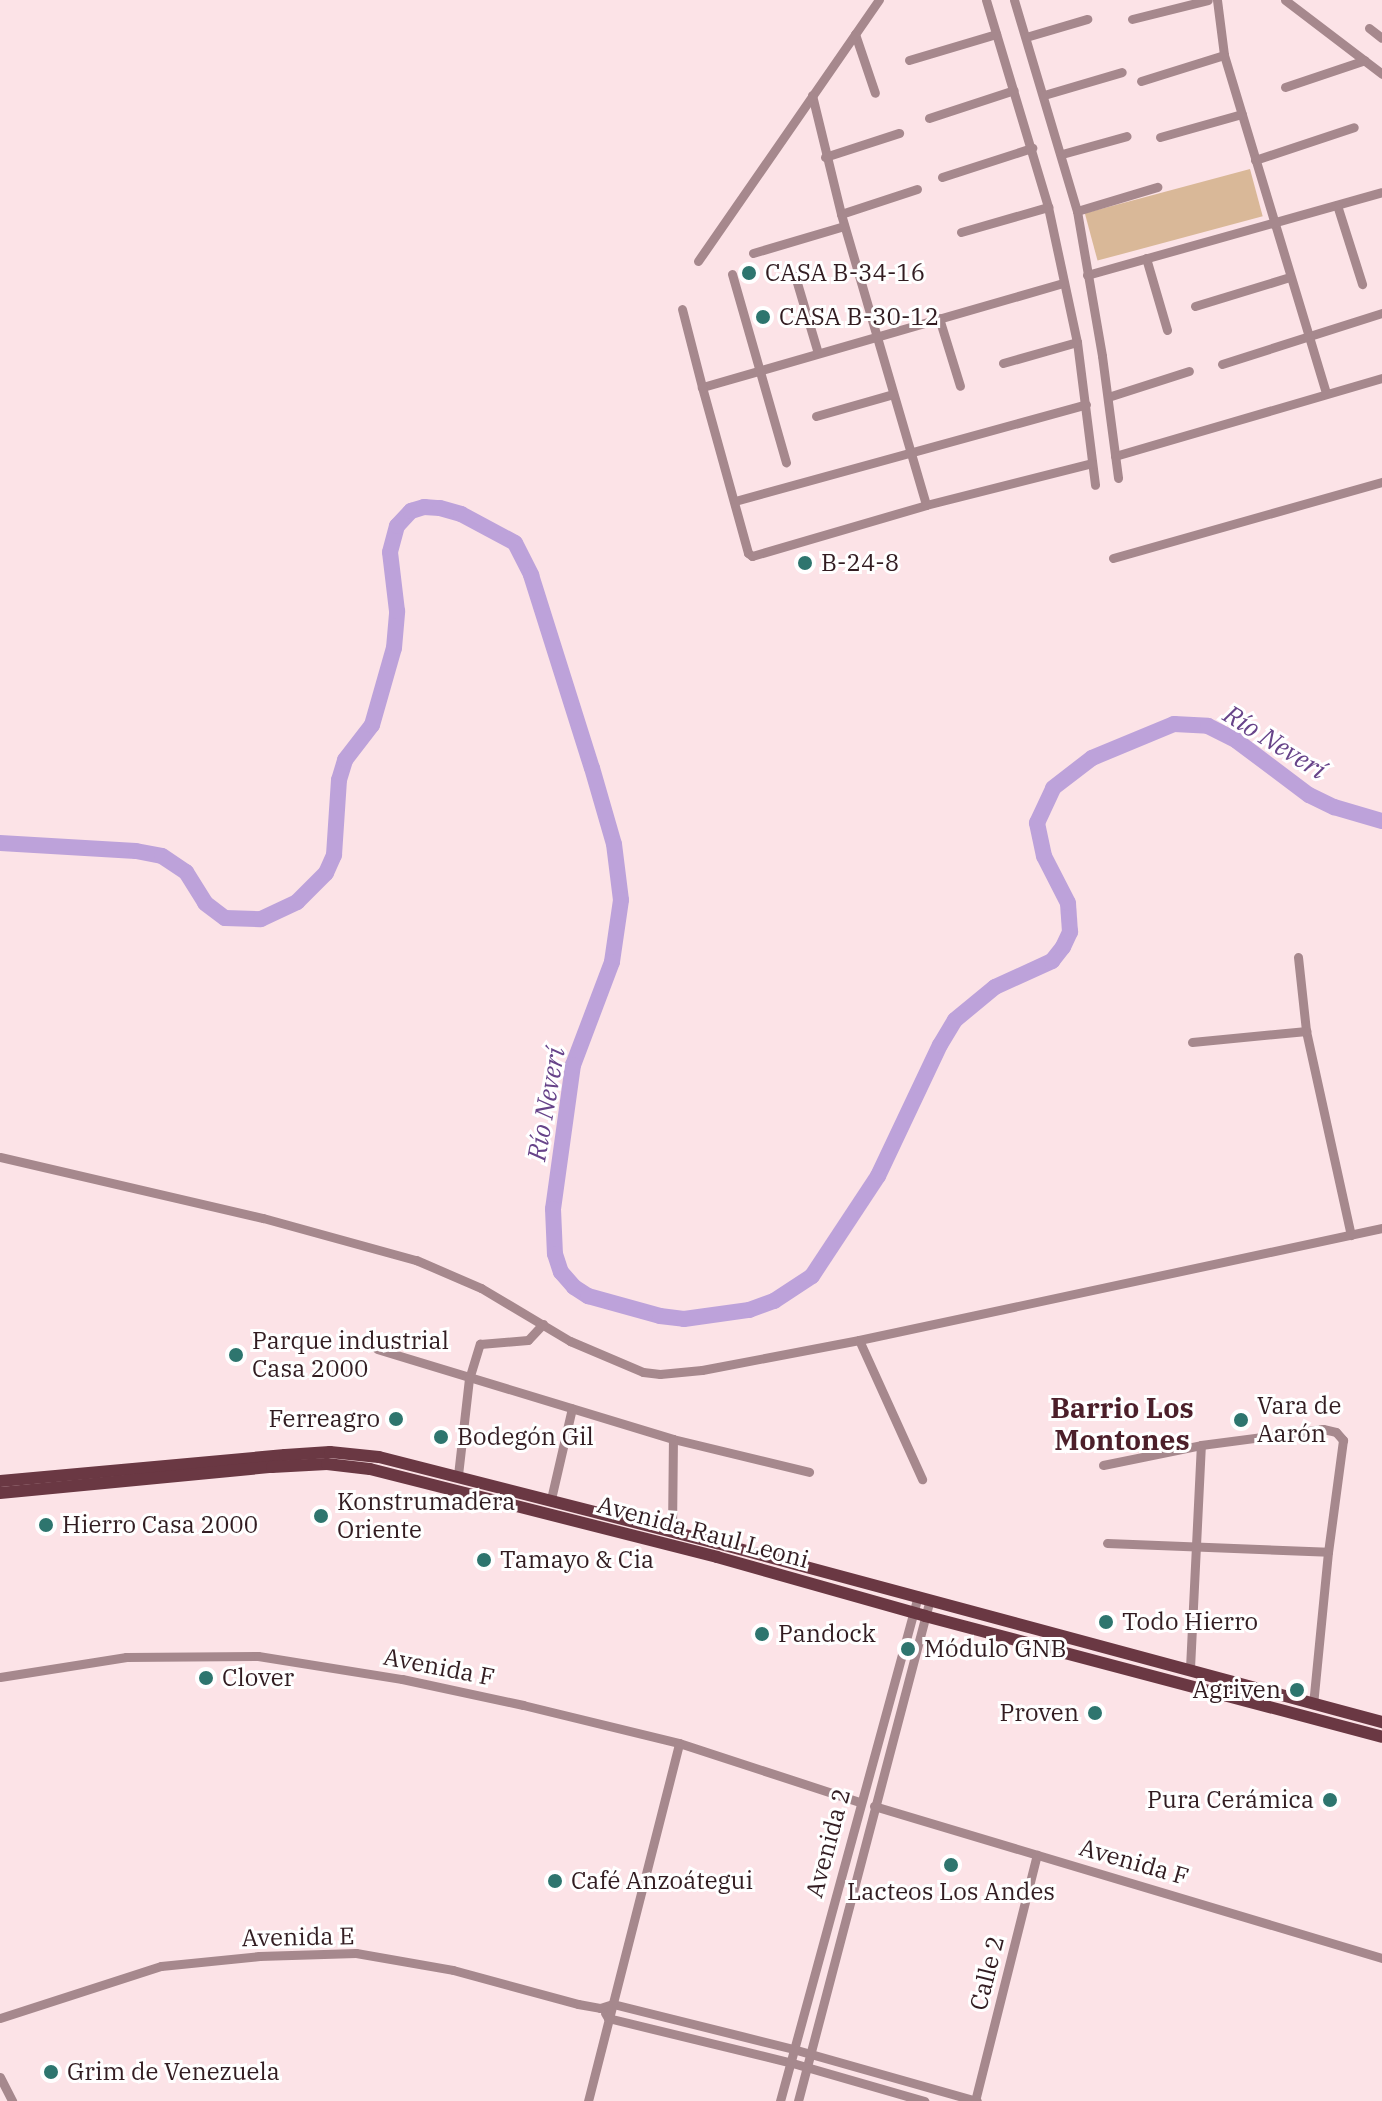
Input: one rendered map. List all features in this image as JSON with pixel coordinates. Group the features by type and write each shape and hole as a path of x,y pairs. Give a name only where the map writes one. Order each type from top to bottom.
{"main road":[{"name":"Avenida Raul Leoni","path":"0,1481 330,1452 379,1457 551,1499 1382,1722"},
{"name":"Avenida Raul Leoni","path":"0,1493 272,1467 327,1464 370,1469 717,1557 919,1615 1382,1737"}],"street":[{"path":"698,261 879,0"},
{"path":"986,0 1048,207 1077,342 1095,485"},
{"path":"1014,0 1077,211 1108,397 1118,478"},
{"path":"1132,19 1208,0"},
{"path":"1217,0 1224,55 1326,393"},
{"path":"1285,0 1382,74"},
{"path":"1026,37 1087,19"},
{"path":"1369,28 1382,38"},
{"path":"855,34 875,93"},
{"path":"909,60 996,34"},
{"path":"1141,81 1224,55"},
{"path":"1285,87 1365,60"},
{"path":"1044,95 1122,72"},
{"path":"929,118 1014,90"},
{"path":"812,95 844,226 926,505"},
{"path":"1160,137 1242,114"},
{"path":"1255,160 1354,127"},
{"path":"825,157 899,133"},
{"path":"1062,154 1127,136"},
{"path":"942,177 1032,148"},
{"path":"1077,211 1157,187"},
{"path":"841,214 917,189"},
{"path":"1087,275 1382,192"},
{"path":"1337,205 1362,284"},
{"path":"961,232 1048,207"},
{"path":"753,253 844,226"},
{"path":"1146,258 1167,330"},
{"path":"732,274 762,369 786,462"},
{"path":"795,276 818,353"},
{"path":"1195,306 1290,277"},
{"path":"702,387 1063,283"},
{"path":"682,309 748,553 752,556 926,505 1092,463"},
{"path":"1222,364 1382,313"},
{"path":"939,318 960,386"},
{"path":"1003,363 1077,342"},
{"path":"1108,397 1189,371"},
{"path":"1115,456 1382,378"},
{"path":"816,416 893,394"},
{"path":"735,501 1086,404"},
{"path":"1113,558 1382,482"},
{"path":"1298,957 1306,1031 1351,1235"},
{"path":"1192,1042 1306,1031"},
{"path":"0,1157 263,1218 416,1260 481,1288 570,1341 643,1372 660,1374 702,1370 859,1340 1382,1228"},
{"path":"458,1475 469,1379 480,1344 484,1341 528,1340 543,1324"},
{"path":"859,1340 922,1479"},
{"path":"377,1349 673,1439 809,1472"},
{"path":"551,1499 572,1408"},
{"path":"1103,1465 1201,1445 1323,1429 1336,1432 1343,1440 1313,1704"},
{"path":"672,1531 673,1439"},
{"path":"1190,1668 1201,1445"},
{"path":"1107,1543 1197,1544 1328,1552"},
{"name":"Avenida 2","path":"780,2101 859,1802 924,1598"},
{"name":"Avenida 2","path":"798,2101 874,1806 919,1615"},
{"name":"Avenida F","path":"0,1677 126,1657 258,1656 402,1679 679,1743 859,1802"},
{"path":"588,2101 679,1743"},
{"name":"Avenida F","path":"874,1806 1382,1958"},
{"name":"Calle 2","path":"976,2101 1037,1855"},
{"name":"Avenida E","path":"0,2018 161,1966 259,1956 356,1953 453,1970 550,1998 600,2008 613,2004"},
{"path":"613,2004 793,2049 976,2101"},
{"path":"600,2008 608,2018 789,2062 924,2101"},
{"path":"0,2077 12,2101"}],"shaded area":[{"path":"1250,169 1263,216 1098,261 1085,213"}],"waterway":[{"name":"Río Neverí","path":"0,843 136,851 162,856 186,872 205,903 225,918 261,919 297,902 326,873 334,855 339,780 345,760 372,725 394,648 397,611 390,552 397,526 411,511 424,507 440,508 461,514 515,543 531,575 592,768 614,844 621,900 612,962 573,1065 553,1209 555,1254 561,1272 574,1287 588,1296 660,1316 684,1319 749,1310 774,1301 812,1276 878,1176 955,1020 995,987 1052,961 1063,947 1070,932 1068,903 1044,856 1037,823 1053,788 1092,758 1174,724 1208,726 1237,741 1309,795 1334,807 1382,821"}],"place":[{"name":"CASA B-34-16","path":"749,273"},
{"name":"CASA B-30-12","path":"763,317"},
{"name":"B-24-8","path":"805,563"},
{"name":"Parque industrial Casa 2000","path":"236,1355"},
{"name":"Ferreagro","path":"396,1419"},
{"name":"Vara de Aarón","path":"1241,1420"},
{"name":"Bodegón Gil","path":"441,1437"},
{"name":"Konstrumadera Oriente","path":"321,1516"},
{"name":"Hierro Casa 2000","path":"46,1525"},
{"name":"Tamayo & Cia","path":"484,1560"},
{"name":"Todo Hierro","path":"1106,1622"},
{"name":"Pandock","path":"762,1634"},
{"name":"Módulo GNB","path":"908,1649"},
{"name":"Clover","path":"206,1678"},
{"name":"Agriven","path":"1297,1690"},
{"name":"Proven","path":"1095,1713"},
{"name":"Pura Cerámica","path":"1330,1800"},
{"name":"Lacteos Los Andes","path":"951,1865"},
{"name":"Café Anzoátegui","path":"555,1881"},
{"name":"Grim de Venezuela","path":"51,2072"}],"district":[{"name":"Barrio Los Montones","path":"1122,1424"}]}
